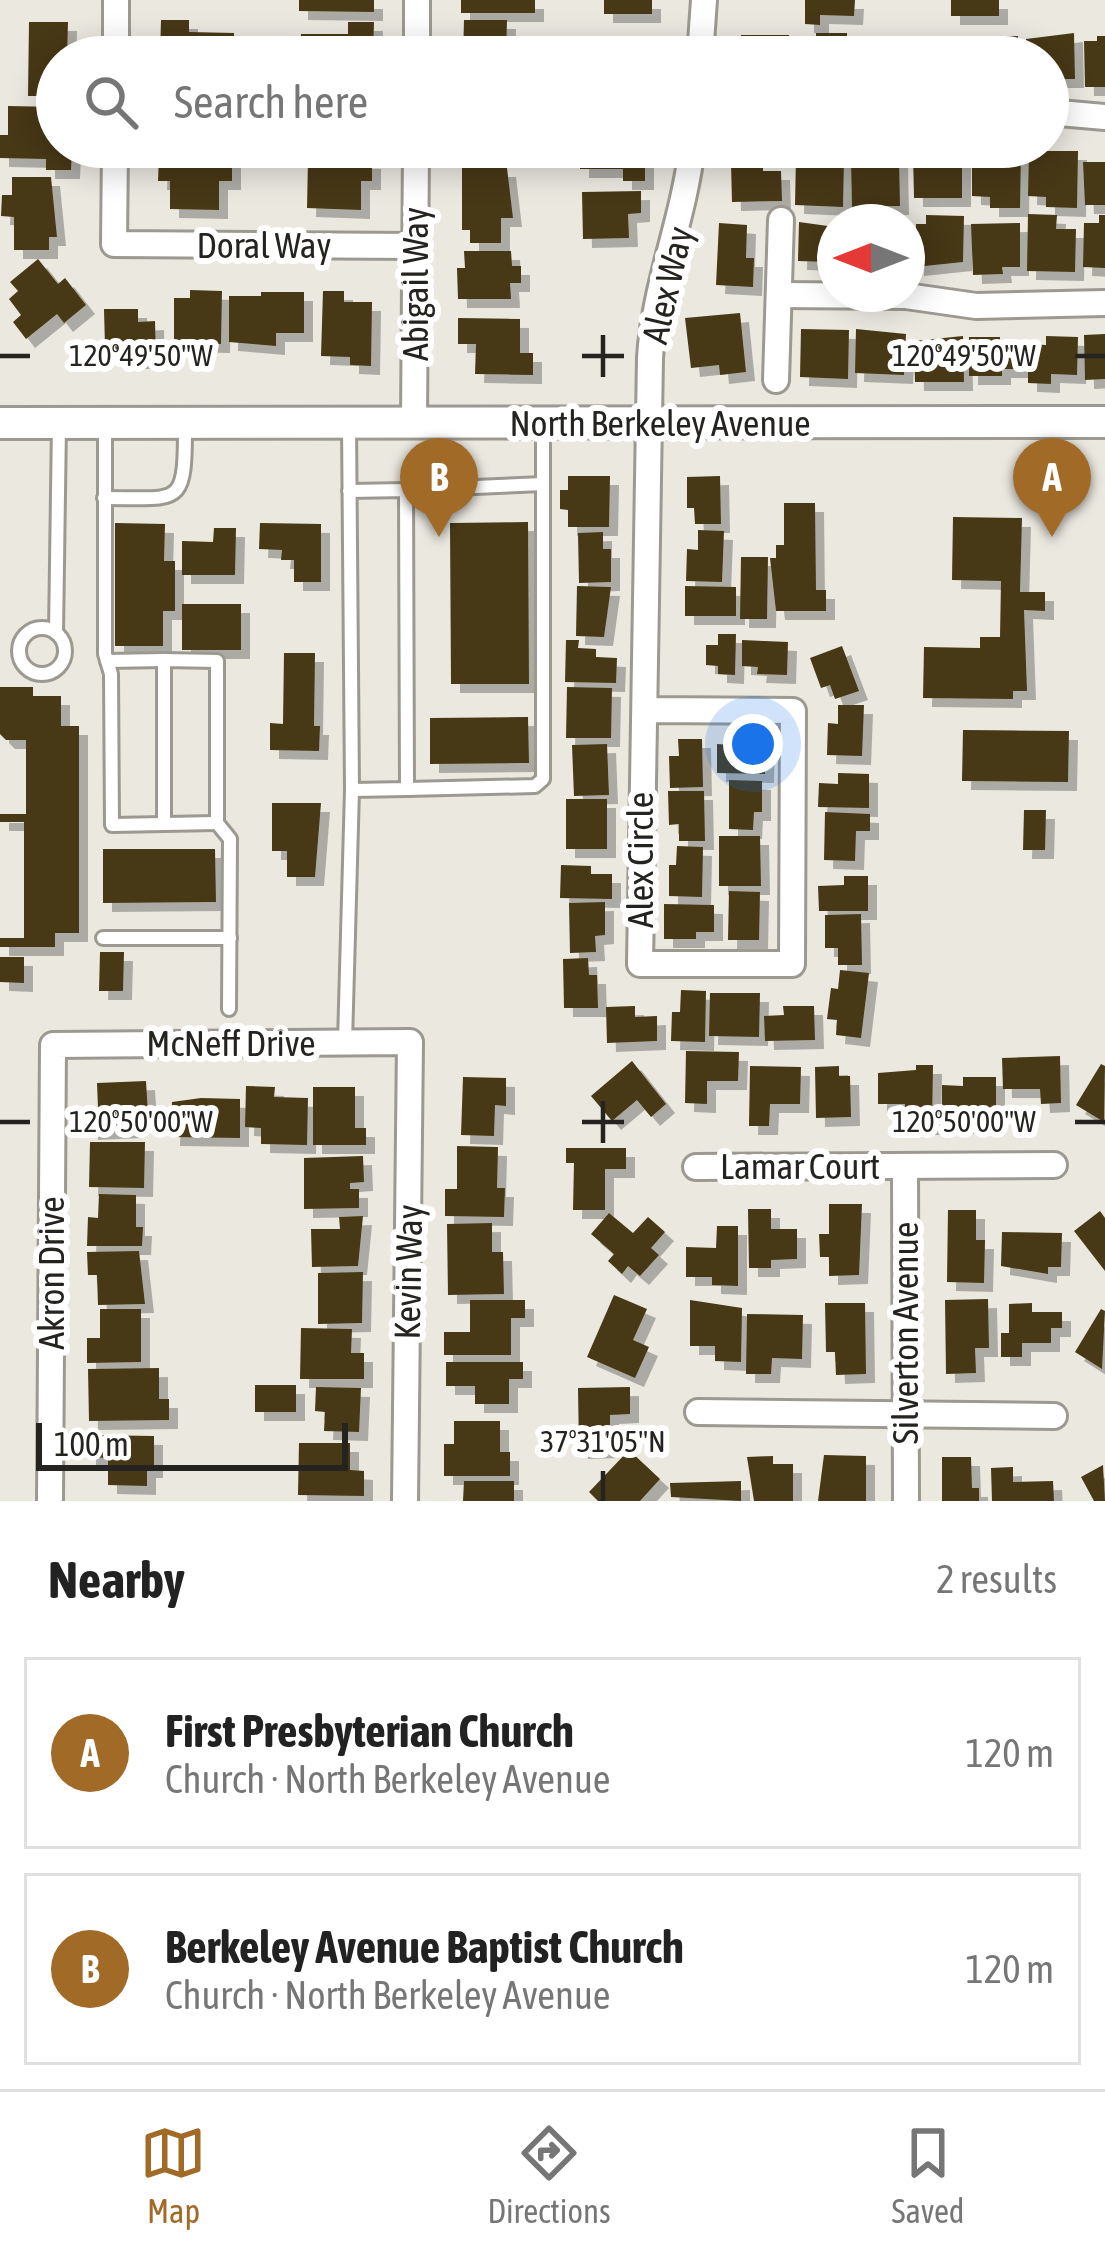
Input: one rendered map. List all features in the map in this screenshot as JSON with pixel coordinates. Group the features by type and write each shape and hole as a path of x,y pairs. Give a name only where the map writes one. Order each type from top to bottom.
{"street":[{"path":"116,0 116,36"},
{"path":"416,36 417,0"},
{"path":"701,36 704,0"},
{"path":"1069,113 1105,116"},
{"name":"Doral Way","path":"115,168 115,244 415,246"},
{"name":"Abigail Way","path":"414,422 416,168"},
{"name":"Alex Way","path":"650,424 654,317 685,208 690,168"},
{"path":"776,380 782,220"},
{"path":"779,295 906,296 976,306 1105,303"},
{"name":"North Berkeley Avenue","path":"0,423 1105,422"},
{"name":"Alex Circle","path":"647,710 793,711 792,964 640,964 640,735 647,710 650,424"},
{"name":"McNeff Drive","path":"52,1045 410,1042"},
{"name":"Kevin Way","path":"405,1501 410,1042"},
{"name":"Akron Drive","path":"50,1501 52,1045"},
{"name":"Lamar Court","path":"696,1167 1054,1165"},
{"name":"Silverton Avenue","path":"905,1166 906,1501"},
{"path":"698,1412 1054,1416"}],"lane":[{"path":"104,498 167,498 178,492 185,479 185,421"},
{"path":"105,422 112,825 217,823"},
{"path":"345,1042 352,790 349,422"},
{"path":"56,633 59,423"},
{"path":"352,790 535,786 543,778 543,424"},
{"path":"350,491 543,484"},
{"path":"406,490 406,789"},
{"path":"164,660 164,824"},
{"path":"107,661 217,661 217,823 230,838 230,1009"},
{"path":"103,938 230,938"}],"building":[{"path":"299,0 374,0 374,12 299,11"},
{"path":"461,0 535,0 535,13 461,13"},
{"path":"604,0 652,0 652,14 604,14"},
{"path":"805,0 855,0 854,16 820,15 820,25 805,24"},
{"path":"951,0 999,0 999,16 951,16"},
{"path":"161,20 189,20 189,32 234,33 234,36 161,36"},
{"path":"464,20 507,20 507,36 464,36"},
{"path":"29,22 68,22 68,36 36,36 36,96 28,96"},
{"path":"348,22 374,22 374,36 301,36 301,34 348,34"},
{"path":"816,33 847,33 847,36"},
{"path":"1074,33 1075,79 1069,79 1069,36 1050,36"},
{"path":"1097,36 1105,36 1105,87 1085,87 1084,41 1097,41"},
{"path":"8,106 36,107 36,159 0,158 0,135 8,135"},
{"path":"1069,151 1078,151 1077,208 1046,207 1046,197 1028,196 1029,168 1069,168"},
{"path":"1083,162 1105,162 1105,205 1085,205"},
{"path":"159,168 232,168 232,181 219,181 219,210 170,209 170,181 158,181"},
{"path":"308,168 372,168 372,181 361,181 361,210 307,208"},
{"path":"462,168 507,168 513,218 501,218 501,243 470,243 470,230 462,230"},
{"path":"645,168 645,181 623,181 623,169 580,169"},
{"path":"731,168 781,171 782,201 732,202"},
{"path":"796,168 844,168 843,204 795,205"},
{"path":"851,168 899,168 900,204 852,204"},
{"path":"913,168 962,168 962,198 914,198"},
{"path":"972,168 1021,168 1020,208 990,208 990,197 972,196"},
{"path":"12,177 51,177 57,237 49,237 49,250 14,250 14,217 1,216 2,195 12,195"},
{"path":"641,191 641,213 628,214 629,238 583,239 582,192"},
{"path":"1028,214 1057,215 1056,229 1076,229 1075,272 1027,271"},
{"path":"926,215 964,216 963,262 925,266"},
{"path":"1099,215 1105,215 1105,268 1083,267 1084,223 1099,223"},
{"path":"799,222 817,224 817,262 798,261"},
{"path":"719,223 747,225 746,258 754,258 753,287 716,285"},
{"path":"1020,223 1020,267 1002,267 1003,274 973,275 971,224"},
{"path":"464,251 511,251 512,266 521,266 521,283 510,283 511,299 458,299 457,268 465,268"},
{"path":"38,259 58,284 65,278 86,305 64,323 57,314 26,339 13,322 21,315 9,299 18,291 10,282"},
{"path":"190,290 222,291 221,344 174,343 174,298 190,298"},
{"path":"323,291 344,291 344,302 372,302 371,366 350,365 350,357 321,356"},
{"path":"261,292 304,292 304,333 276,333 276,346 229,342 229,296 261,296"},
{"path":"104,309 138,309 138,322 155,321 156,360 115,360 114,347 105,347"},
{"path":"740,313 746,372 720,375 719,365 691,368 685,318"},
{"path":"458,318 520,319 520,353 533,353 533,375 475,374 476,344 458,344"},
{"path":"801,329 849,330 848,379 800,377"},
{"path":"856,329 906,334 904,375 855,373"},
{"path":"1105,334 1105,379 1085,380 1084,335"},
{"path":"963,336 964,382 915,382 914,341"},
{"path":"1046,336 1078,337 1077,375 1051,374 1051,384 1028,383 1028,344 1046,345"},
{"path":"969,337 1000,337 1000,345 1020,345 1021,369 1002,369 1002,376 969,376"},
{"path":"568,476 610,476 609,527 568,527 568,510 560,509 560,490 568,490"},
{"path":"720,476 721,524 695,524 694,508 687,508 687,477"},
{"path":"784,503 815,503 816,590 826,590 826,611 776,611 770,558 776,558 776,545 784,545"},
{"path":"953,517 1022,518 1020,592 1045,592 1045,611 1024,610 1027,691 1013,691 1013,699 923,698 924,647 980,648 980,637 1000,637 1001,581 952,580"},
{"path":"528,522 529,684 451,684 450,523"},
{"path":"115,523 165,524 164,561 175,561 175,611 163,611 163,646 115,646"},
{"path":"260,523 321,524 321,582 294,582 294,560 281,560 282,550 259,549"},
{"path":"214,528 236,528 235,575 182,575 182,541 213,542"},
{"path":"698,530 724,531 722,582 686,581 687,549 698,550"},
{"path":"603,532 603,549 611,549 611,582 579,583 578,533"},
{"path":"741,557 768,557 767,619 740,619"},
{"path":"577,586 611,587 604,637 576,636"},
{"path":"685,586 736,587 736,616 685,616"},
{"path":"182,604 241,604 241,650 182,650"},
{"path":"718,634 736,634 735,675 718,674 718,666 706,665 706,645 718,645"},
{"path":"566,640 579,640 578,648 596,649 596,657 617,658 616,683 565,682"},
{"path":"742,640 788,642 787,675 757,674 758,667 742,666"},
{"path":"842,646 859,691 835,699 830,685 821,688 810,658"},
{"path":"284,653 315,653 314,726 320,726 319,751 270,750 270,723 283,724"},
{"path":"0,687 33,687 33,696 61,696 61,726 79,726 79,933 55,933 55,947 0,947 0,938 24,938 24,822 0,822 0,814 26,814 26,740 6,740 0,734"},
{"path":"567,687 612,688 611,738 566,738"},
{"path":"838,705 864,705 862,756 827,755 828,723 838,724"},
{"path":"528,717 529,763 430,764 430,718"},
{"path":"963,730 1069,731 1068,782 962,781"},
{"path":"733,738 766,739 765,774 717,773 717,744 733,745"},
{"path":"678,739 702,739 703,787 670,788 669,756 679,756"},
{"path":"607,744 609,795 574,796 572,745"},
{"path":"838,773 869,774 869,808 818,807 819,783 838,784"},
{"path":"729,780 762,781 762,812 754,812 753,830 729,829"},
{"path":"668,791 704,791 705,841 679,841 679,824 669,825"},
{"path":"566,799 607,799 607,849 566,849"},
{"path":"272,803 321,803 315,877 287,877 287,851 272,851"},
{"path":"1024,810 1046,810 1045,850 1023,850"},
{"path":"825,812 870,814 870,831 856,831 855,861 824,860"},
{"path":"719,836 760,836 761,886 719,886"},
{"path":"677,846 703,847 702,897 669,896 669,865 676,865"},
{"path":"103,849 215,849 216,902 103,903"},
{"path":"561,865 591,866 591,874 612,874 612,899 560,898"},
{"path":"844,876 868,876 868,911 819,911 818,886 844,885"},
{"path":"729,891 760,892 759,940 728,940"},
{"path":"605,902 605,935 595,936 596,952 570,953 569,903"},
{"path":"664,904 714,905 714,932 696,932 696,939 664,939"},
{"path":"861,914 862,965 838,965 838,948 825,948 825,915"},
{"path":"100,952 124,952 123,991 99,991"},
{"path":"0,957 24,957 24,983 0,982"},
{"path":"588,958 589,975 597,975 598,1008 564,1008 563,959"},
{"path":"840,970 869,973 861,1038 836,1035 837,1020 827,1019 831,988 838,989"},
{"path":"681,990 706,991 705,1042 671,1041 672,1012 680,1012"},
{"path":"710,993 760,993 759,1037 709,1036"},
{"path":"635,1006 635,1017 657,1016 657,1041 607,1043 606,1007"},
{"path":"783,1006 814,1006 815,1040 765,1041 764,1016 784,1015"},
{"path":"686,1051 739,1052 738,1081 707,1081 707,1104 685,1103"},
{"path":"1060,1056 1061,1103 1041,1104 1040,1089 1003,1089 1002,1058"},
{"path":"632,1061 666,1104 651,1117 637,1100 612,1121 591,1096"},
{"path":"1101,1064 1105,1066 1104,1122 1076,1105"},
{"path":"916,1065 933,1065 932,1126 904,1126 905,1104 878,1104 878,1073 916,1070"},
{"path":"750,1066 801,1067 800,1104 770,1104 769,1126 749,1126"},
{"path":"839,1066 839,1076 850,1076 851,1117 816,1118 815,1067"},
{"path":"463,1077 506,1078 506,1106 495,1105 494,1136 461,1135"},
{"path":"963,1077 996,1077 996,1125 964,1125 964,1118 942,1118 942,1085 963,1086"},
{"path":"146,1081 148,1114 132,1115 133,1129 89,1131 88,1109 98,1108 97,1083"},
{"path":"246,1086 275,1087 274,1097 308,1098 307,1145 261,1144 261,1128 245,1127"},
{"path":"313,1087 355,1087 355,1128 366,1128 366,1145 313,1145"},
{"path":"240,1099 240,1138 171,1137 172,1102"},
{"path":"90,1142 145,1142 144,1188 89,1187"},
{"path":"457,1146 498,1147 497,1188 505,1188 504,1217 445,1216 445,1189 457,1189"},
{"path":"566,1148 626,1148 626,1169 605,1169 605,1210 573,1210 574,1163 566,1163"},
{"path":"363,1156 364,1182 350,1183 350,1189 359,1189 359,1208 304,1209 304,1158"},
{"path":"99,1194 136,1195 136,1227 143,1227 142,1246 87,1246 88,1217 98,1218"},
{"path":"829,1204 862,1204 859,1275 829,1276 829,1257 820,1257 819,1234 829,1234"},
{"path":"748,1209 771,1209 771,1229 797,1229 797,1259 771,1260 771,1268 749,1268"},
{"path":"948,1210 976,1210 976,1240 985,1240 984,1283 947,1282"},
{"path":"1100,1211 1105,1218 1105,1271 1074,1231"},
{"path":"609,1213 633,1233 648,1217 665,1232 651,1248 659,1255 640,1276 628,1266 622,1274 608,1261 614,1254 591,1234"},
{"path":"363,1216 358,1266 312,1267 311,1229 340,1229 339,1217"},
{"path":"492,1223 492,1252 503,1252 504,1294 448,1295 447,1224"},
{"path":"717,1226 738,1226 738,1286 712,1285 712,1277 686,1277 686,1247 716,1248"},
{"path":"1002,1232 1062,1233 1061,1267 1048,1267 1048,1274 1001,1266"},
{"path":"139,1251 145,1304 98,1305 97,1275 88,1275 87,1252"},
{"path":"363,1272 362,1323 318,1324 318,1273"},
{"path":"614,1295 647,1309 633,1340 649,1347 635,1378 587,1357"},
{"path":"988,1299 989,1348 975,1348 976,1373 946,1374 945,1300"},
{"path":"470,1300 525,1300 525,1318 511,1318 511,1355 444,1355 444,1332 470,1332"},
{"path":"690,1300 742,1308 741,1362 715,1361 715,1346 690,1346"},
{"path":"825,1303 865,1303 866,1374 836,1375 835,1352 826,1352"},
{"path":"1032,1303 1032,1312 1062,1312 1062,1328 1051,1328 1051,1343 1022,1343 1022,1357 1001,1357 1001,1333 1009,1333 1009,1304"},
{"path":"100,1309 141,1309 141,1362 87,1363 87,1338 100,1338"},
{"path":"1101,1309 1105,1311 1102,1369 1075,1352"},
{"path":"747,1314 803,1315 802,1359 772,1358 771,1374 746,1374"},
{"path":"301,1328 352,1329 351,1353 364,1353 364,1379 300,1379"},
{"path":"446,1362 523,1362 523,1379 509,1379 509,1404 475,1404 475,1386 446,1386"},
{"path":"159,1368 159,1399 169,1399 169,1420 89,1421 88,1369"},
{"path":"255,1385 296,1385 296,1412 255,1412"},
{"path":"316,1387 361,1388 359,1432 324,1431 325,1412 315,1411"},
{"path":"630,1387 630,1414 610,1415 610,1449 579,1450 578,1388"},
{"path":"454,1421 500,1421 500,1452 510,1452 510,1476 444,1476 444,1444 454,1444"},
{"path":"87,1435 154,1436 154,1469 147,1469 147,1486 108,1485 108,1458 87,1457"},
{"path":"299,1443 350,1443 350,1470 364,1471 364,1496 298,1495"},
{"path":"629,1450 660,1479 640,1501 598,1501 589,1492"},
{"path":"824,1455 866,1456 866,1501 818,1501"},
{"path":"773,1456 773,1464 793,1464 793,1501 754,1501 747,1457"},
{"path":"942,1457 971,1457 972,1488 979,1488 979,1501 942,1501"},
{"path":"1103,1465 1105,1501 1094,1501 1081,1477"},
{"path":"1013,1467 1013,1482 1053,1481 1054,1501 992,1501 991,1468"},
{"path":"464,1481 514,1481 514,1501 463,1501"},
{"path":"741,1481 741,1501 671,1497 670,1483"}],"place":[{"name":"Berkeley Avenue Baptist Church","path":"439,537"},
{"name":"First Presbyterian Church","path":"1052,537"}]}
